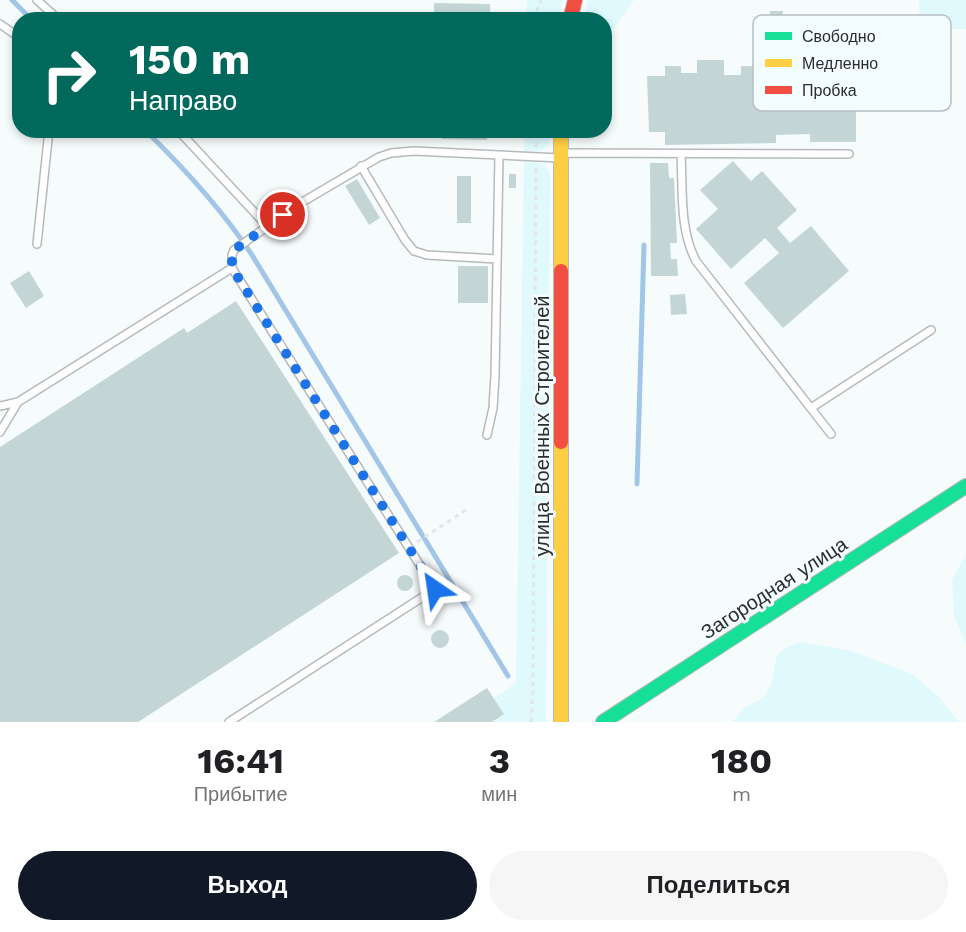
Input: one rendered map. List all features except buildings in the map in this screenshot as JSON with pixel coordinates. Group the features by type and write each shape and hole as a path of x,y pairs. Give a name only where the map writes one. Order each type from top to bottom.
{"street":[{"name":"улица Военных Строителей","path":"561,138 561,722"},
{"name":"Загородная улица","path":"603,722 966,486"}],"lane":[{"path":"38,0 51,12"},
{"path":"37,244 48,138"},
{"path":"185,138 267,226"},
{"path":"229,722 435,589 232,268 232,255 238,247 299,204 361,166 379,157 401,152 536,157 849,154"},
{"path":"681,154 684,223 690,250 696,261 831,434"},
{"path":"487,435 494,394 499,155"},
{"path":"361,166 405,240 414,251 428,255 497,259"},
{"path":"0,406 18,402 232,268"},
{"path":"811,408 931,330"},
{"path":"0,432 18,402"}],"path":[{"path":"531,722 537,138"},
{"path":"409,548 466,510"}],"shaded area":[{"path":"527,0 563,0 560,12 526,12"},
{"path":"588,0 634,0 612,31 612,12 585,12"},
{"path":"919,0 966,0 966,29 951,29 951,15 920,15"},
{"path":"525,138 550,138 549,144 541,151 524,151"},
{"path":"524,162 543,165 550,174 546,722 492,722 504,714 494,698 516,683"},
{"path":"966,554 966,644 954,616 952,580"},
{"path":"801,642 851,651 912,674 939,697 959,722 733,722 743,709 765,695 781,651"}],"waterway":[{"path":"12,0 24,12"},
{"path":"153,138 202,190 252,255 508,676"},
{"path":"637,484 644,245"}],"traffic: fast":[{"path":"603,722 966,486"}],"traffic: slow":[{"path":"561,138 561,271"},
{"path":"561,442 561,722"}],"traffic: jam":[{"path":"572,12 575,0"},
{"path":"561,271 561,442"}],"route":[{"path":"283,215 234,250 232,268 435,589"}]}
